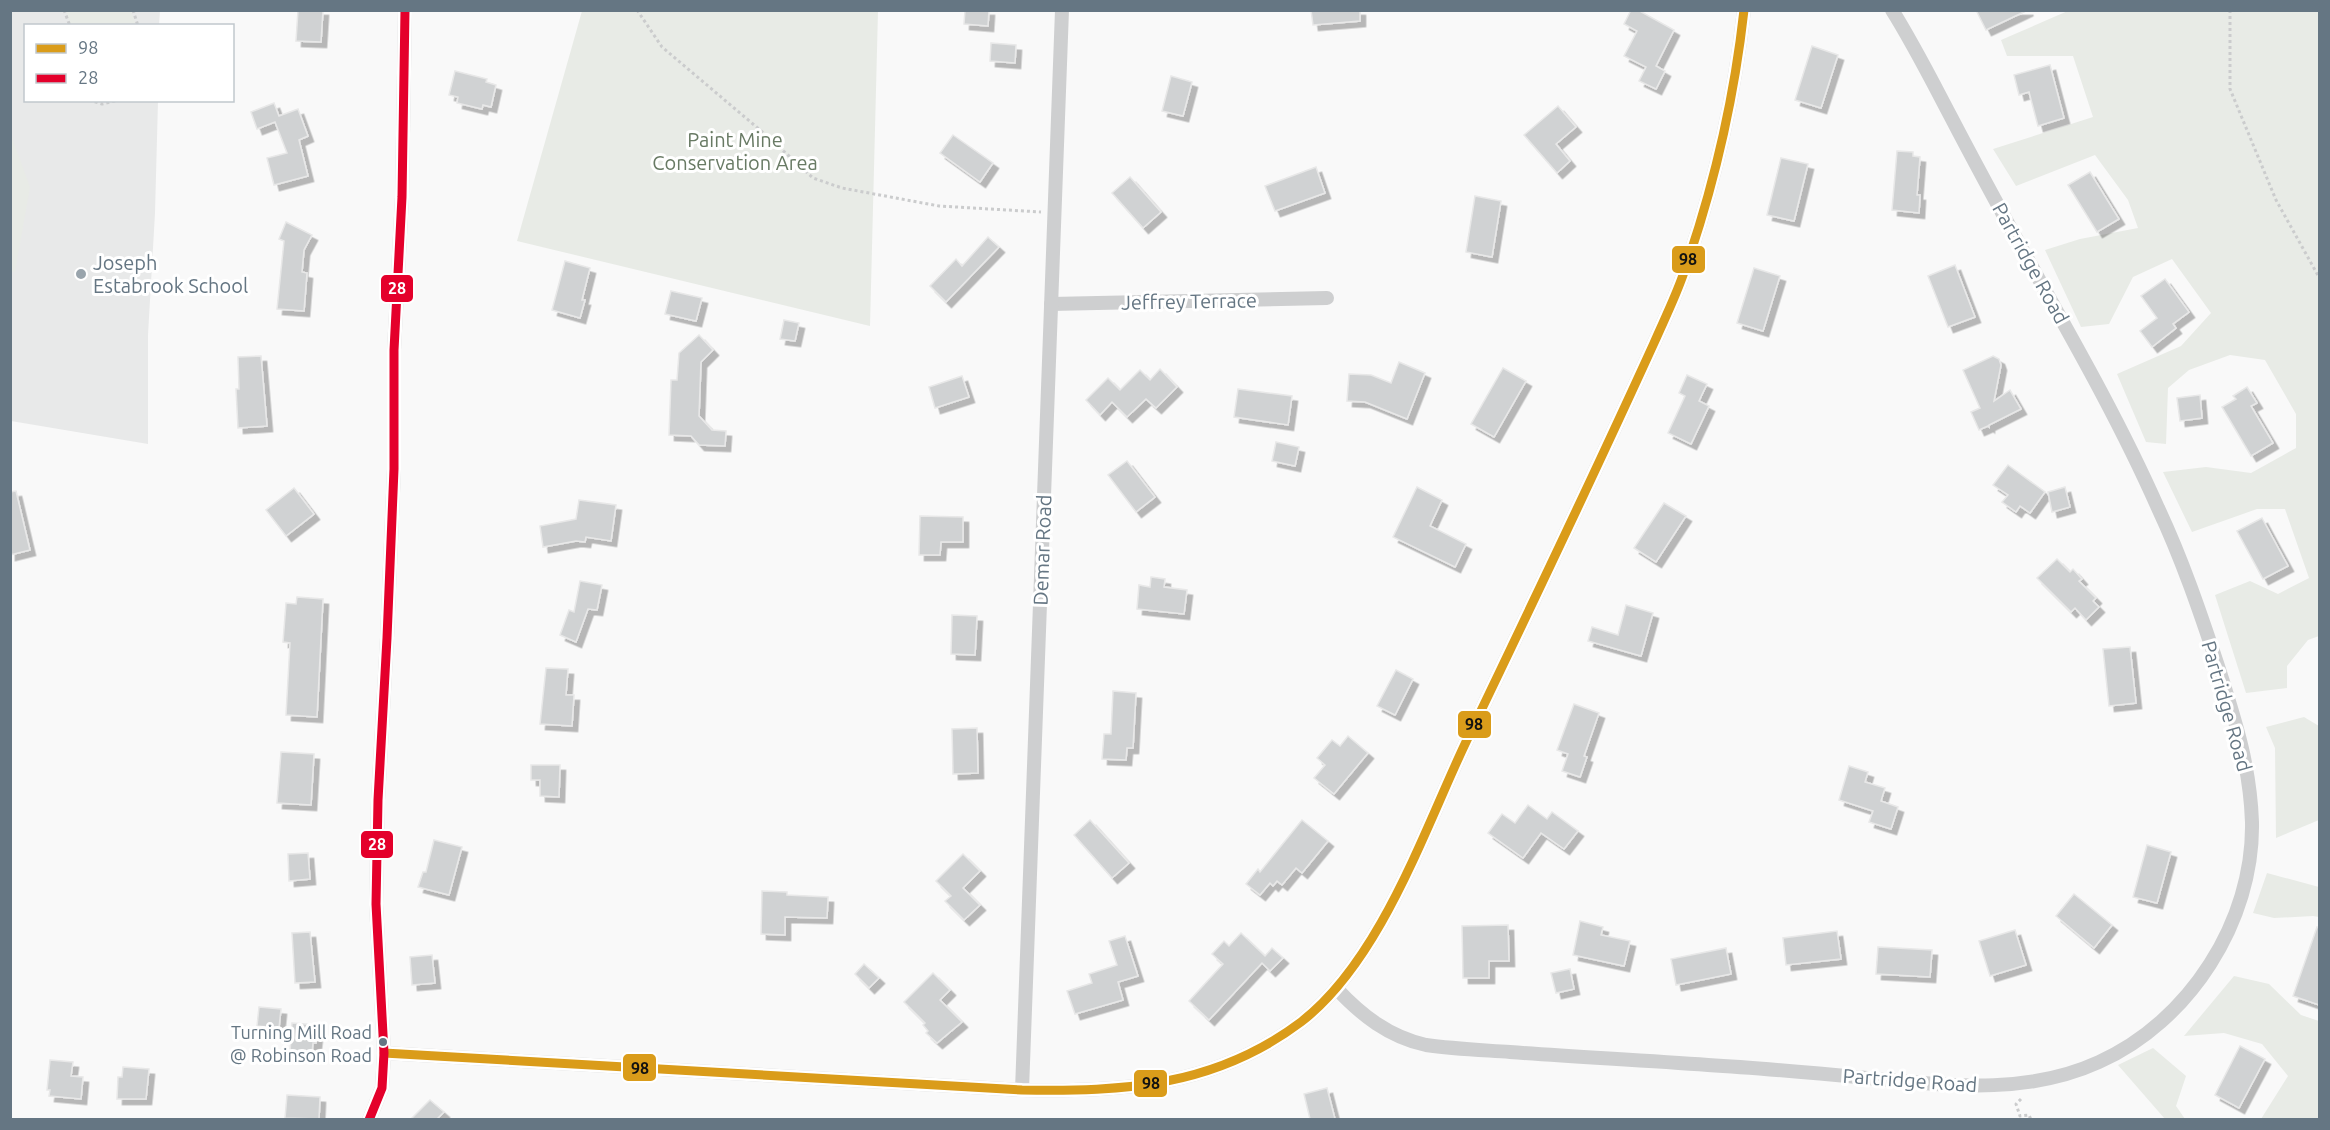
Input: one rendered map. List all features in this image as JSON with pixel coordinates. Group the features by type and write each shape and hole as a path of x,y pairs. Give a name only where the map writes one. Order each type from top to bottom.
{"street":[{"path":"369,1119 382,1088 384,1053 376,904 378,800 387,646 393,469 394,350 402,197 405,10"},
{"name":"Demar Road","path":"1022,1090 1062,10"},
{"path":"384,1053 1022,1090 1120,1089 1156,1084 1217,1068 1247,1055 1300,1022 1348,974 1405,877 1649,355 1682,277 1702,216 1722,141 1738,64 1744,10"},
{"name":"Partridge Road","path":"1336,988 1356,1010 1382,1028 1405,1039 1426,1045 1721,1066 1967,1087 2032,1083 2098,1063 2159,1024 2190,991 2209,966 2226,935 2244,889 2251,848 2252,823 2244,748 2205,628 2180,557 2134,454 1953,122 1911,40 1892,10"},
{"name":"Jeffrey Terrace","path":"1051,304 1327,298"}],"path":[{"path":"637,10 662,47 813,178 842,188 939,206 1055,213"},
{"path":"2230,10 2230,89 2276,200 2319,279"},
{"path":"96,102 102,104 110,102"},
{"path":"2031,1095 2016,1104 2020,1116 2029,1115 2031,1119"}],"shaded area":[{"name":"Joseph Estabrook School","path":"10,11 160,11 159,24 24,24 24,102 158,102 148,335 148,444 11,421"}],"green space":[{"path":"2070,10 2319,11 2319,636 2308,640 2287,666 2287,688 2246,693 2215,595 2250,581 2278,594 2309,578 2285,509 2257,509 2192,532 2163,472 2206,467 2251,473 2296,448 2296,414 2265,360 2230,355 2189,370 2168,388 2166,444 2146,442 2117,374 2181,346 2211,313 2172,259 2133,277 2109,324 2081,327 2045,250 2080,239 2138,228 2128,200 2095,155 2016,186 1993,149 2093,117 2073,56 2007,56 2001,40"},
{"path":"66,11 131,11 136,24 71,24"},
{"name":"Paint Mine Conservation Area","path":"582,11 878,11 870,326 517,241"},
{"path":"11,135 30,187 15,272 10,271"},
{"path":"2304,717 2319,726 2319,820 2276,838 2275,748 2266,727"},
{"path":"2267,873 2319,887 2319,917 2274,918 2253,913"},
{"path":"2234,976 2269,984 2301,1015 2319,1021 2319,1119 2261,1119 2288,1076 2262,1044 2224,1033 2184,1036"},
{"path":"2153,1048 2186,1076 2176,1106 2185,1119 2165,1119 2118,1065"}],"building":[{"path":"298,10 323,10 321,42 296,41"},
{"path":"965,10 989,10 988,26 964,24"},
{"path":"1311,10 1360,10 1360,21 1313,25"},
{"path":"1631,10 1638,10 1674,30 1656,66 1665,71 1656,89 1639,81 1646,67 1624,56 1637,31 1624,24"},
{"path":"1976,10 2028,10 1986,30"},
{"path":"991,43 1016,45 1015,63 990,61"},
{"path":"1812,46 1838,55 1821,108 1795,100"},
{"path":"2050,65 2064,118 2038,126 2029,92 2019,95 2014,75"},
{"path":"455,71 487,79 486,82 496,85 491,107 483,105 482,109 457,103 458,97 449,95"},
{"path":"1171,76 1192,82 1183,116 1162,111"},
{"path":"274,103 279,116 298,109 308,136 299,140 308,176 274,185 267,158 287,153 275,122 257,129 251,112"},
{"path":"1558,106 1576,127 1556,144 1570,161 1557,173 1524,135"},
{"path":"953,135 993,163 980,182 940,153"},
{"path":"1897,151 1913,152 1913,156 1920,157 1917,195 1920,195 1919,213 1892,210"},
{"path":"1781,158 1808,164 1794,221 1767,215"},
{"path":"1316,167 1325,193 1275,211 1265,186"},
{"path":"2090,172 2119,219 2097,232 2068,185"},
{"path":"1130,177 1161,212 1143,228 1112,193"},
{"path":"1475,196 1501,201 1492,257 1466,252"},
{"path":"286,222 312,235 304,250 302,272 307,273 304,311 277,309 284,241 279,239"},
{"path":"988,237 999,247 946,302 930,286 956,259 962,266"},
{"path":"565,261 590,268 580,318 552,310"},
{"path":"1955,265 1975,317 1948,327 1928,276"},
{"path":"1754,268 1780,276 1763,331 1737,323"},
{"path":"2165,279 2189,312 2173,324 2176,328 2152,347 2140,331 2157,318 2141,296"},
{"path":"671,291 702,298 696,321 665,314"},
{"path":"784,320 799,323 795,341 780,339"},
{"path":"699,335 713,350 701,362 699,416 712,430 726,431 725,446 699,445 691,436 669,435 671,380 677,380 679,353"},
{"path":"261,356 267,426 238,428 236,389 239,389 238,357"},
{"path":"1993,356 1999,359 2001,365 1994,401 2010,390 2021,409 1979,430 1971,412 1980,408 1963,370"},
{"path":"1399,362 1425,373 1407,419 1365,402 1347,401 1349,374 1371,375 1391,383"},
{"path":"1503,368 1526,381 1494,437 1471,424"},
{"path":"1160,369 1177,387 1156,408 1146,399 1127,417 1112,402 1100,415 1086,400 1108,378 1120,390 1140,370 1150,380"},
{"path":"1687,375 1707,384 1699,401 1709,406 1691,444 1668,433 1685,396 1679,393"},
{"path":"962,376 969,397 935,408 929,387"},
{"path":"2247,387 2257,403 2251,406 2273,443 2251,456 2222,407 2236,399 2233,396"},
{"path":"1238,389 1292,396 1288,425 1234,417"},
{"path":"2200,395 2202,418 2180,421 2177,398"},
{"path":"1276,442 1299,447 1295,466 1272,461"},
{"path":"1127,461 1155,497 1136,512 1108,475"},
{"path":"2008,465 2045,492 2030,513 2020,506 2016,512 2002,502 2008,495 1993,485"},
{"path":"1417,487 1442,500 1430,526 1466,544 1455,567 1393,537"},
{"path":"2065,487 2070,507 2052,512 2048,492"},
{"path":"294,488 314,514 286,536 266,510"},
{"path":"16,491 30,550 10,555 10,492"},
{"path":"579,500 616,505 611,541 586,537 585,542 576,541 543,547 540,526 576,519"},
{"path":"1664,503 1686,516 1656,562 1634,548"},
{"path":"920,516 963,517 963,542 941,542 940,555 919,555"},
{"path":"2262,518 2288,566 2263,579 2237,531"},
{"path":"2057,559 2070,572 2073,569 2082,579 2079,581 2096,598 2093,601 2099,607 2086,620 2075,608 2071,612 2037,578"},
{"path":"1151,577 1165,579 1164,587 1187,590 1184,614 1137,609 1139,585 1150,587"},
{"path":"580,581 602,585 597,610 588,609 576,642 560,635 569,610 574,612"},
{"path":"297,597 323,599 317,717 286,715 290,643 283,642 286,603 296,604"},
{"path":"1626,605 1653,613 1641,656 1588,641 1592,627 1618,635"},
{"path":"952,615 977,616 975,655 951,654"},
{"path":"2130,647 2136,703 2109,706 2103,649"},
{"path":"546,668 568,669 566,695 574,695 572,726 540,724"},
{"path":"1396,670 1413,679 1395,715 1377,706"},
{"path":"1113,691 1136,693 1133,748 1127,748 1126,760 1102,759 1104,734 1111,734"},
{"path":"1574,704 1599,713 1584,756 1587,757 1580,777 1562,771 1568,754 1557,750"},
{"path":"977,728 978,773 953,774 952,729"},
{"path":"1348,736 1368,753 1334,794 1314,778 1325,765 1317,758 1332,740 1340,746"},
{"path":"281,752 314,754 311,805 277,803"},
{"path":"531,765 560,765 559,797 540,796 540,780 531,780"},
{"path":"1849,766 1868,772 1865,782 1885,788 1881,801 1898,807 1891,829 1869,822 1873,811 1839,800"},
{"path":"1528,805 1547,819 1552,812 1578,831 1564,849 1541,833 1523,858 1488,833 1502,814 1515,823"},
{"path":"1090,820 1129,863 1112,878 1074,835"},
{"path":"1302,820 1328,841 1302,873 1296,868 1282,885 1277,881 1273,886 1270,883 1260,895 1246,884 1258,869 1260,872"},
{"path":"434,840 462,847 449,895 418,887 423,872 426,872"},
{"path":"2147,845 2171,852 2157,903 2133,897"},
{"path":"308,853 310,879 289,881 288,854"},
{"path":"963,854 980,871 963,888 980,905 964,920 945,901 951,896 936,881"},
{"path":"762,891 828,897 827,918 785,917 785,935 761,934"},
{"path":"2074,894 2112,925 2094,948 2056,916"},
{"path":"1580,921 1603,927 1601,935 1630,941 1624,966 1573,955"},
{"path":"1508,925 1509,961 1489,961 1489,978 1463,978 1462,926"},
{"path":"2317,927 2319,928 2319,1005 2293,996"},
{"path":"2015,930 2026,965 1990,976 1979,941"},
{"path":"1837,931 1841,959 1786,965 1783,938"},
{"path":"310,932 315,982 295,983 292,933"},
{"path":"1241,933 1265,956 1272,948 1283,958 1270,971 1262,963 1209,1020 1189,1001 1223,964 1212,954 1224,941 1229,946"},
{"path":"1125,936 1138,976 1118,982 1123,1000 1075,1014 1067,991 1092,983 1089,974 1117,965 1109,941"},
{"path":"1878,947 1932,950 1930,977 1876,974"},
{"path":"1726,948 1731,974 1676,985 1671,959"},
{"path":"432,955 435,983 412,985 410,957"},
{"path":"864,964 879,978 869,988 855,974"},
{"path":"1570,969 1574,989 1556,993 1551,973"},
{"path":"933,973 950,990 940,1000 962,1022 937,1043 926,1033 928,1031 923,1025 925,1023 904,1002"},
{"path":"259,1007 281,1009 279,1028 257,1026"},
{"path":"292,1023 318,1025 316,1043 313,1043 312,1053 290,1052"},
{"path":"2240,1046 2265,1059 2239,1108 2215,1095"},
{"path":"50,1060 73,1062 71,1076 83,1077 81,1099 49,1096 50,1090 47,1090"},
{"path":"123,1067 149,1069 146,1099 117,1099 118,1077 122,1077"},
{"path":"1327,1088 1335,1119 1310,1119 1304,1094"},
{"path":"287,1095 320,1097 319,1119 285,1118"},
{"path":"430,1100 444,1112 437,1119 411,1119"}],"transit line":[{"name":"28","path":"369,1120 382,1088 384,1053 376,904 378,800 394,469 394,350 402,197 405,10"},
{"name":"98","path":"384,1053 1022,1090 1097,1089 1168,1081 1202,1072 1236,1060 1269,1043 1301,1022 1329,996 1354,965 1377,931 1397,894 1673,301 1694,243 1713,178 1728,111 1744,10"}],"place":[{"name":"Joseph Estabrook School","path":"81,274"},
{"name":"Turning Mill Road @ Robinson Road","path":"383,1042"}]}
